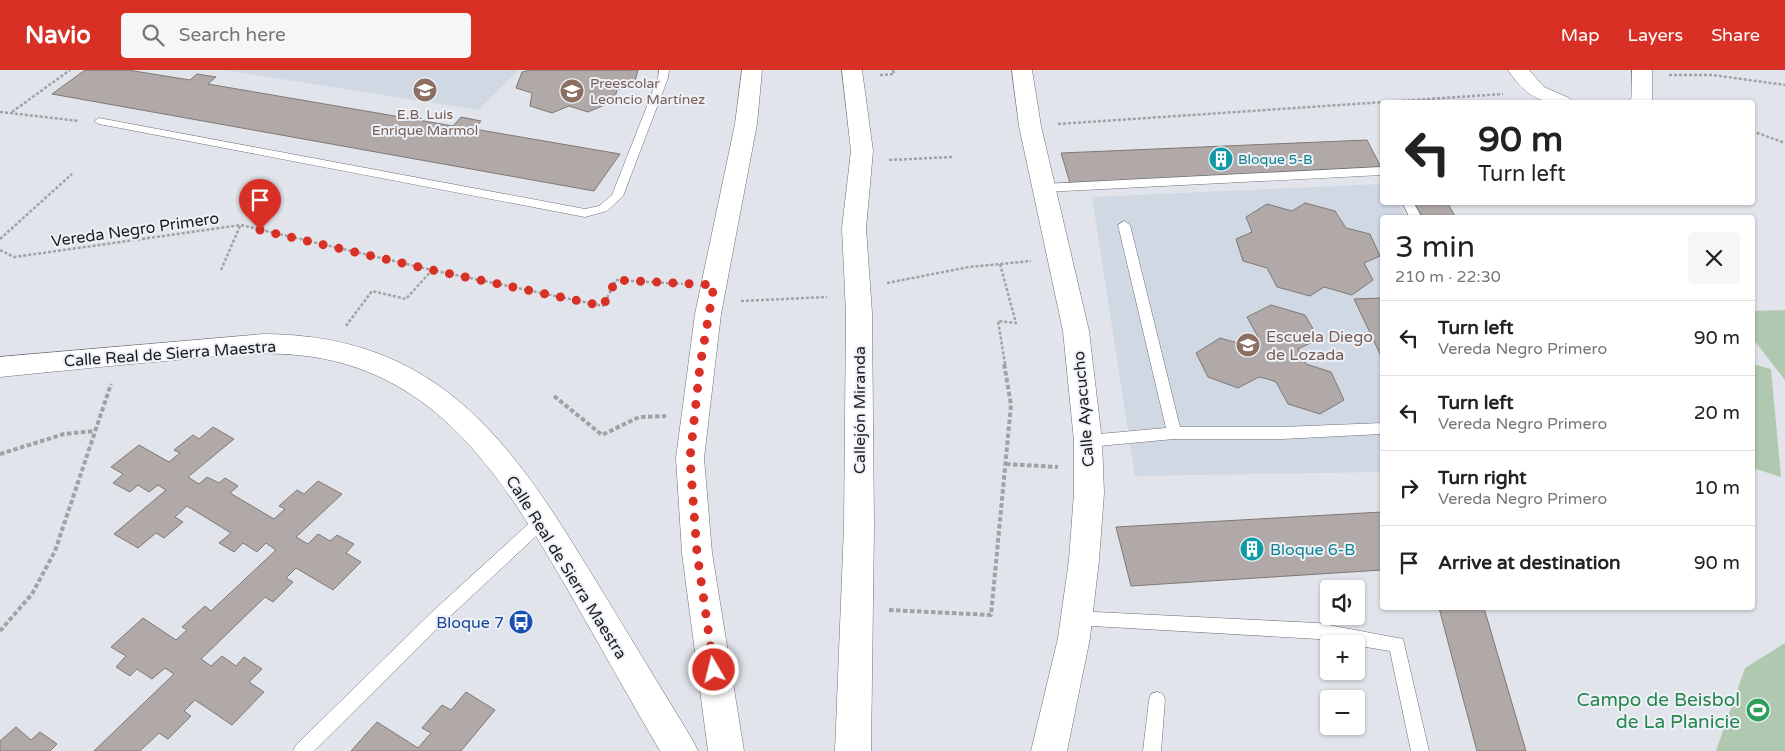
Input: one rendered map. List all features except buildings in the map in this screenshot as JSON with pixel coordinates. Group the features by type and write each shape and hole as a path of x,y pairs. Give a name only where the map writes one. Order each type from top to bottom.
{"street":[{"path":"726,751 697,553 690,458 712,294 746,124 752,70"},
{"name":"Callejón Miranda","path":"852,70 862,152 854,228 857,292 859,526 853,751"},
{"name":"Calle Ayacucho","path":"1022,70 1030,126 1076,332 1088,441 1084,560 1075,618 1074,638 1049,751"},
{"path":"1518,70 1537,91 1557,100"},
{"path":"1641,100 1642,74"},
{"name":"Calle Real de Sierra Maestra","path":"0,367 204,348 277,344 328,351 377,364 409,378 436,396 459,416 494,453 542,521 680,751"}],"lane":[{"path":"99,121 585,213 600,210 612,204 617,196 663,78 664,70"},
{"path":"1044,188 1380,171"},
{"path":"1124,224 1174,433"},
{"path":"1088,441 1174,433 1282,434 1380,429"},
{"path":"302,751 438,617 542,521"},
{"path":"1075,618 1318,631 1396,644 1420,751"},
{"path":"1152,751 1157,700"}],"path":[{"path":"11,112 70,70"},
{"path":"1642,74 1695,73 1747,78 1785,85"},
{"path":"1407,100 1537,91"},
{"path":"1030,126 1380,102"},
{"path":"0,112 67,121 99,121"},
{"path":"1755,132 1785,143"},
{"path":"861,162 952,157"},
{"path":"0,239 72,174"},
{"path":"221,270 241,225"},
{"name":"Vereda Negro Primero","path":"0,250 14,257 241,225 432,270 603,306 616,280 712,294"},
{"path":"712,294 857,292 969,267 1060,258"},
{"path":"856,608 991,615 1011,405 998,321 1016,323 1000,264"},
{"path":"328,351 372,291 406,299 432,270"},
{"path":"0,631 32,594 54,551 120,355"},
{"path":"554,396 602,435 639,417 695,416"},
{"path":"0,454 64,434 95,432"},
{"path":"1006,464 1088,469"}],"shaded area":[{"name":"E.B. Luis Enrique Marmol","path":"224,70 519,70 478,110"},
{"name":"Escuela Diego de Lozada","path":"1380,184 1380,205 1400,205 1405,215 1380,215 1380,472 1135,476 1092,197"}],"green space":[{"path":"1785,310 1785,380 1755,342 1755,311"},
{"path":"1755,365 1771,369 1781,477 1755,469"},
{"name":"Campo de Beisbol de La Planicie","path":"1785,643 1785,751 1716,751 1745,668"}],"place":[{"name":"E.B. Luis Enrique Marmol","path":"425,90"},
{"name":"Preescolar Leoncio Martínez","path":"572,91"},
{"name":"Bloque 5-B","path":"1221,159"},
{"name":"Escuela Diego de Lozada","path":"1248,345"},
{"name":"Bloque 6-B","path":"1252,549"},
{"name":"Bloque 7","path":"521,622"},
{"name":"Campo de Beisbol de La Planicie","path":"1758,710"}],"route":[{"path":"260,230 432,270 603,306 616,280 714,285 700,366 690,458 697,553 714,670"}]}
